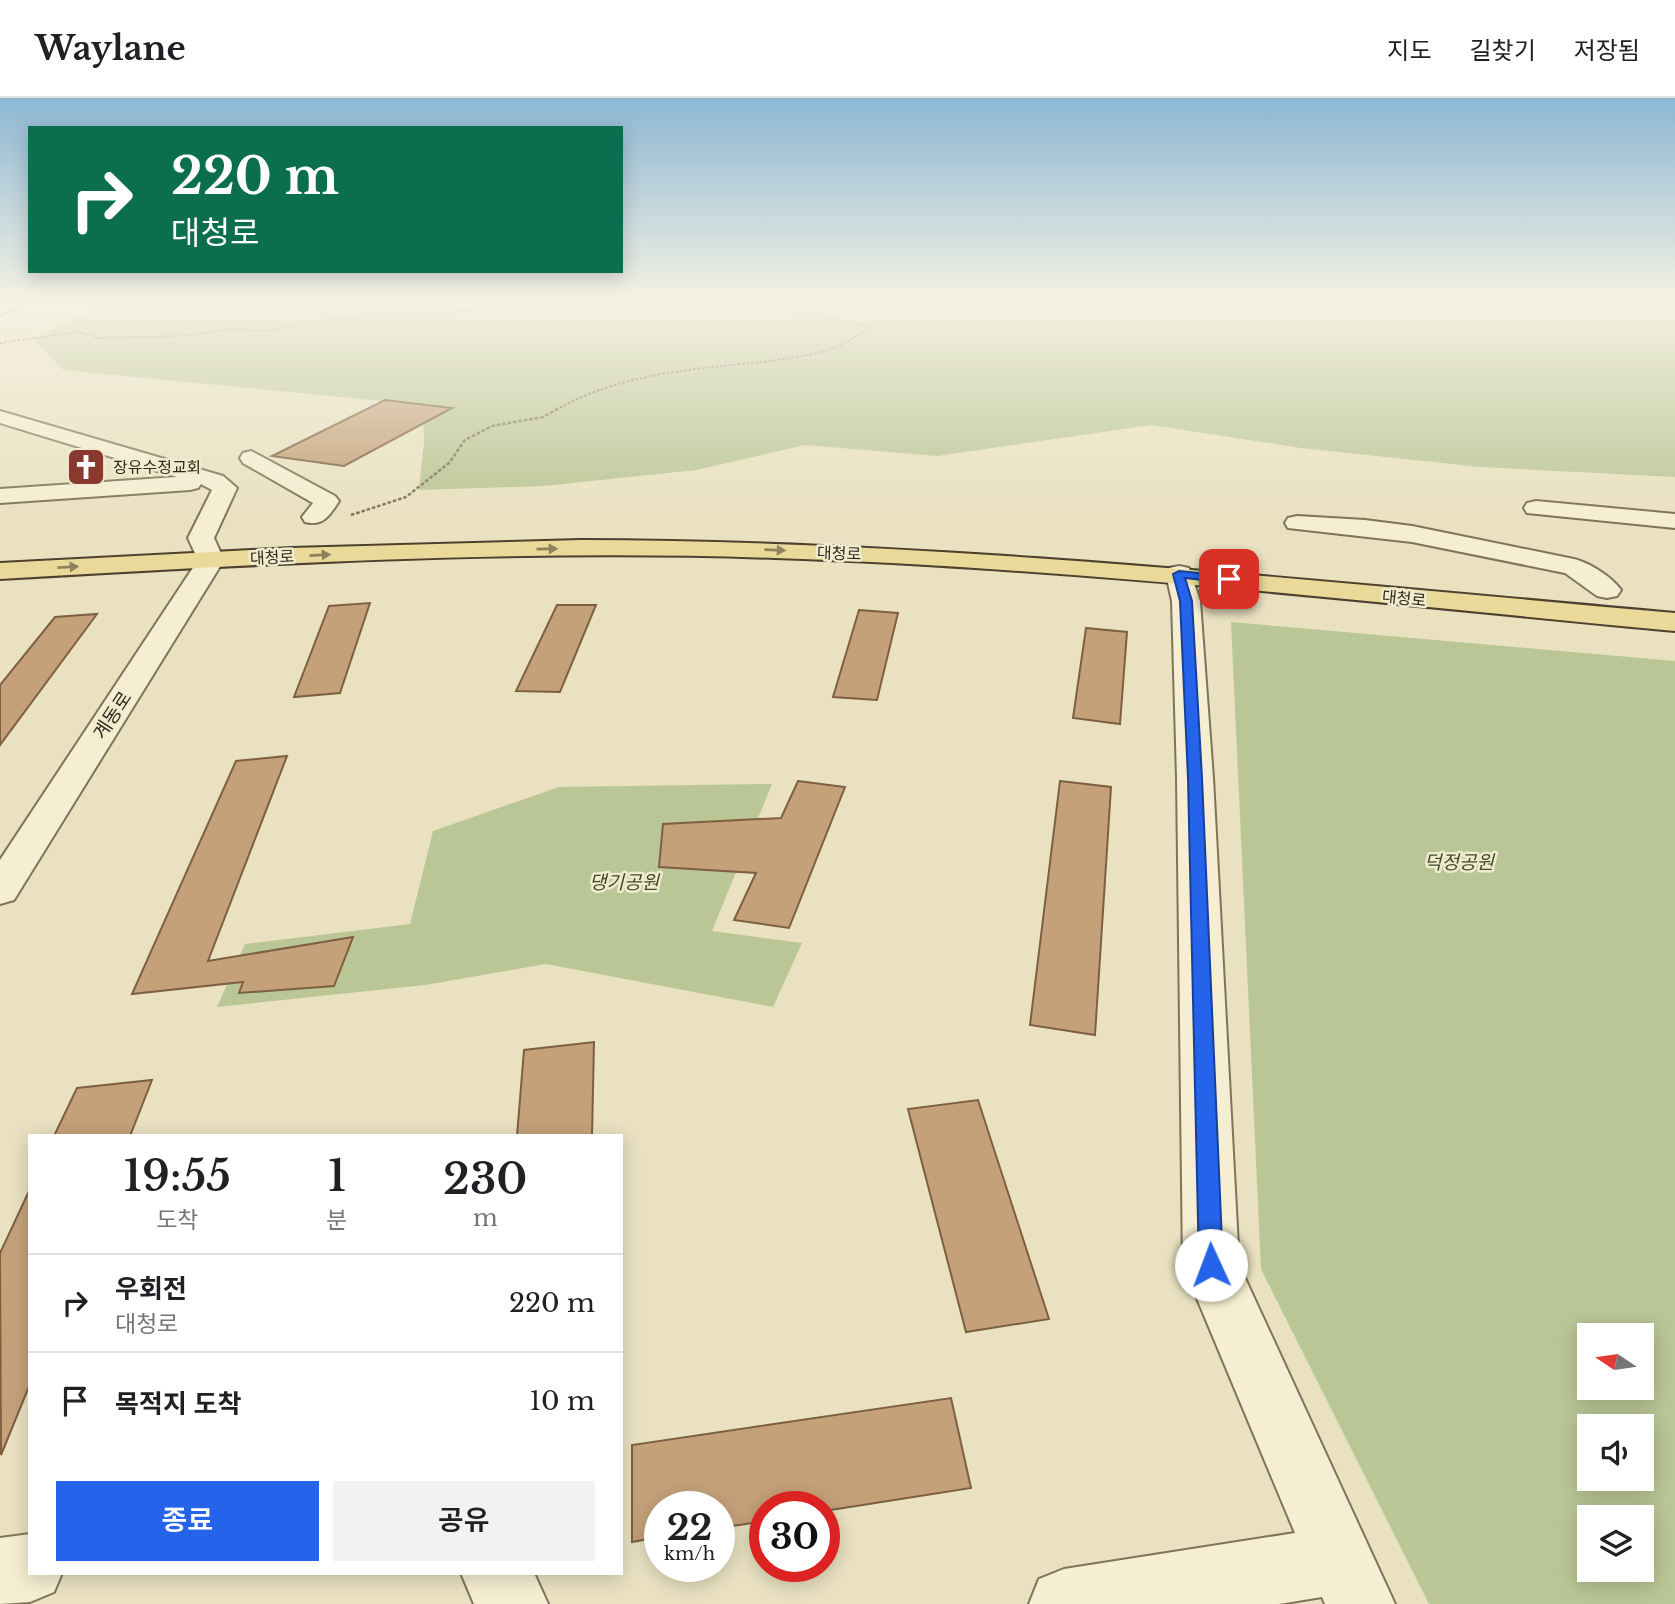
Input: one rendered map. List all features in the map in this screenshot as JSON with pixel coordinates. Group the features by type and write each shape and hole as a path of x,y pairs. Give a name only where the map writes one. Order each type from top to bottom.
{"main road":[{"name":"대청로","path":"0,571 374,528 522,524 756,527 908,533 1269,559"},
{"name":"대청로","path":"0,550 206,549 359,552 629,547 902,555 1179,574 1432,601 1675,622"},
{"path":"1526,582 1634,592"}],"street":[{"path":"0,417 215,481"},
{"path":"251,457 327,501 314,517"},
{"path":"0,496 215,481"},
{"name":"계동로","path":"0,891 206,549 225,488 215,481"},
{"path":"1536,509 1675,521"},
{"path":"1297,523 1365,527 1412,534 1574,567 1607,590"},
{"path":"1064,1604 1350,1582 1211,1265 1195,778 1186,601 1179,574"},
{"path":"0,1572 28,1568"},
{"path":"496,1575 513,1604"}],"path":[{"path":"350,516 406,497 449,463 466,440 492,426 543,417 578,397 626,381 672,373"}],"green space":[{"path":"97,373 1675,373 1675,477 1480,467 1301,448 1151,425 937,456 805,445 696,470 544,486 419,490 424,443 423,405"},
{"name":"덕정공원","path":"1231,622 1675,661 1675,1604 1429,1604 1261,1269"},
{"name":"댕기공원","path":"772,784 712,931 802,943 773,1007 546,964 425,985 217,1007 245,944 410,924 433,831 559,787"}],"building":[{"path":"385,400 452,408 344,466 272,456"},
{"path":"370,603 340,693 294,697 329,606"},
{"path":"557,605 596,605 560,692 516,691"},
{"path":"859,610 898,613 877,700 833,697"},
{"path":"97,614 0,745 0,685 55,617"},
{"path":"1086,628 1127,632 1120,724 1073,718"},
{"path":"287,756 208,961 353,937 334,986 239,993 243,982 132,994 236,761"},
{"path":"798,781 845,787 789,928 734,920 756,873 659,867 663,824 781,818"},
{"path":"1060,781 1111,787 1095,1035 1030,1025"},
{"path":"594,1042 592,1134 517,1134 524,1050"},
{"path":"152,1080 131,1134 55,1134 77,1088"},
{"path":"978,1100 1049,1319 966,1332 908,1109"},
{"path":"28,1193 28,1389 1,1455 0,1253"},
{"path":"951,1398 971,1488 840,1508 840,1491 749,1491 749,1523 735,1526 735,1491 644,1491 644,1540 632,1542 632,1445"}],"place":[{"name":"장유수정교회","path":"86,467"}],"route":[{"path":"1211,1265 1195,778 1186,601 1179,574 1229,579"}]}
